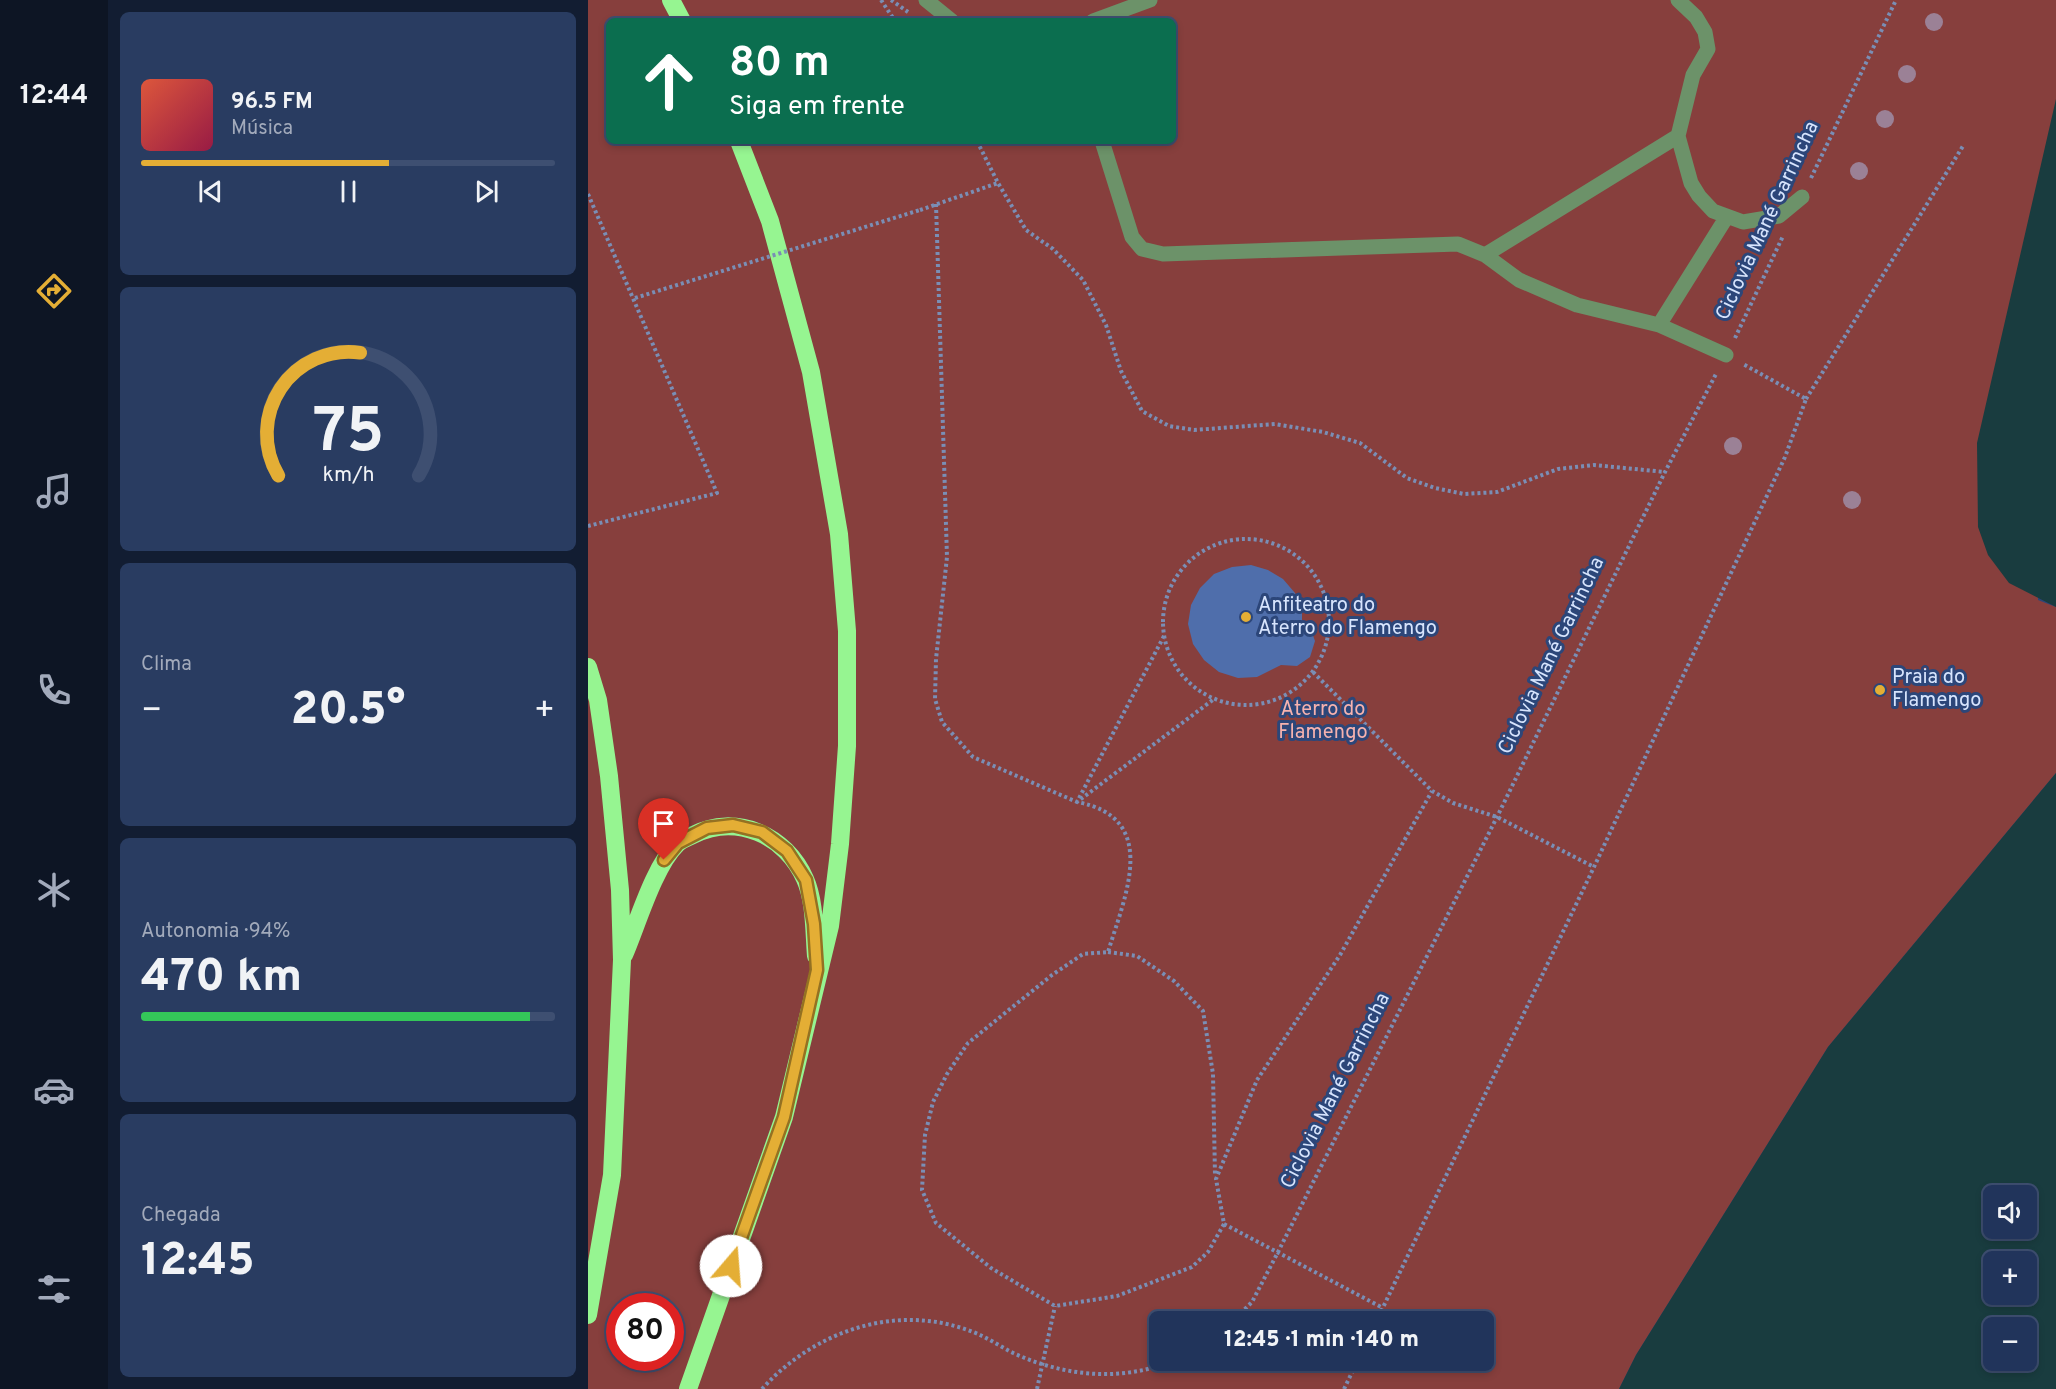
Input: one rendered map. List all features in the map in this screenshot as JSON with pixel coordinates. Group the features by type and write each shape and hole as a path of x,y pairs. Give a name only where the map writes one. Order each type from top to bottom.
{"highway":[{"path":"670,0 680,18"},
{"path":"688,1389 784,1117 817,970 830,926 847,746 847,631 839,534 811,372 770,221 740,144"},
{"path":"588,667 598,700 609,776 620,890 622,960 612,1175 588,1315"},
{"path":"622,960 664,860 678,843 707,828 733,825 762,832 787,851 806,880 814,924 817,970"}],"lane":[{"path":"926,0 948,18"},
{"path":"1101,18 1150,0"},
{"path":"1678,0 1696,17 1705,32 1708,50 1693,75 1678,136 1691,183 1699,196 1713,211 1726,218 1743,222 1779,216 1802,197"},
{"path":"1485,255 1678,136"},
{"path":"1103,144 1132,237 1142,249 1163,254 1458,244 1485,255 1519,280 1577,305 1659,325 1726,355"},
{"path":"1659,325 1726,218"}],"path":[{"path":"881,0 893,18"},
{"name":"Ciclovia Mané Garrincha","path":"1243,1311 1252,1302 1277,1254 1497,817 1665,472 1726,355 1896,0"},
{"path":"978,144 1026,230 1053,249 1083,280 1106,325 1121,371 1142,411 1169,426 1194,430 1275,424 1323,432 1360,443 1407,478 1435,488 1464,494 1497,492 1558,469 1594,465 1665,472"},
{"path":"1382,1311 1594,867 1785,457 1806,399 1963,146"},
{"path":"635,298 920,210 998,183"},
{"path":"588,194 635,298 717,493 588,526"},
{"path":"936,204 947,557 936,659 935,699 942,722 973,757 1077,802 1095,805 1118,820 1131,847 1130,881 1108,952"},
{"path":"1726,355 1806,399"},
{"path":"1239,539 1266,541 1298,558 1312,570 1325,594 1330,620 1326,647 1313,672 1294,690 1269,702 1241,705 1214,699 1190,684 1173,662 1164,636 1163,608 1172,582 1189,560 1213,545 1239,539"},
{"path":"1077,802 1164,636"},
{"path":"1313,672 1432,791 1453,802 1497,817 1594,867"},
{"path":"1077,802 1214,699"},
{"path":"1216,1179 1257,1080 1340,955 1432,791"},
{"path":"1108,952 1137,956 1174,981 1203,1011 1213,1074 1216,1179 1224,1224 1208,1252 1192,1267 1117,1296 1054,1306 991,1268 936,1223 922,1190 925,1135 933,1102 947,1074 968,1043 1052,975 1083,954 1108,952"},
{"path":"1224,1224 1383,1308"},
{"path":"1037,1389 1044,1365 1054,1306"},
{"path":"762,1389 794,1359 833,1334 891,1321 923,1322 957,1327 978,1334 1012,1352 1044,1365 1069,1372 1118,1375 1149,1367"},
{"path":"1344,1389 1353,1371"}],"green space":[{"name":"Aterro do Flamengo","path":"588,0 2056,0 2056,99 2038,600 2056,607 2056,773 1828,1047 1636,1355 1619,1389 588,1389"}],"shaded area":[{"path":"2056,99 2056,607 2009,583 1988,555 1978,527 1977,443"},
{"path":"2056,773 2056,1389 1619,1389 1636,1355 1828,1047"}],"building":[{"name":"Anfiteatro do Aterro do Flamengo","path":"1251,565 1268,570 1283,579 1295,593 1302,609 1302,620 1310,627 1315,641 1310,657 1297,666 1281,665 1257,677 1238,678 1219,672 1204,660 1193,644 1188,624 1191,605 1200,588 1214,574 1232,567"}],"place":[{"name":"Anfiteatro do Aterro do Flamengo","path":"1246,617"},
{"name":"Praia do Flamengo","path":"1880,690"}],"route":[{"path":"664,860 678,843 707,828 733,825 762,832 787,851 806,880 814,924 817,970 784,1117 731,1266"}]}
